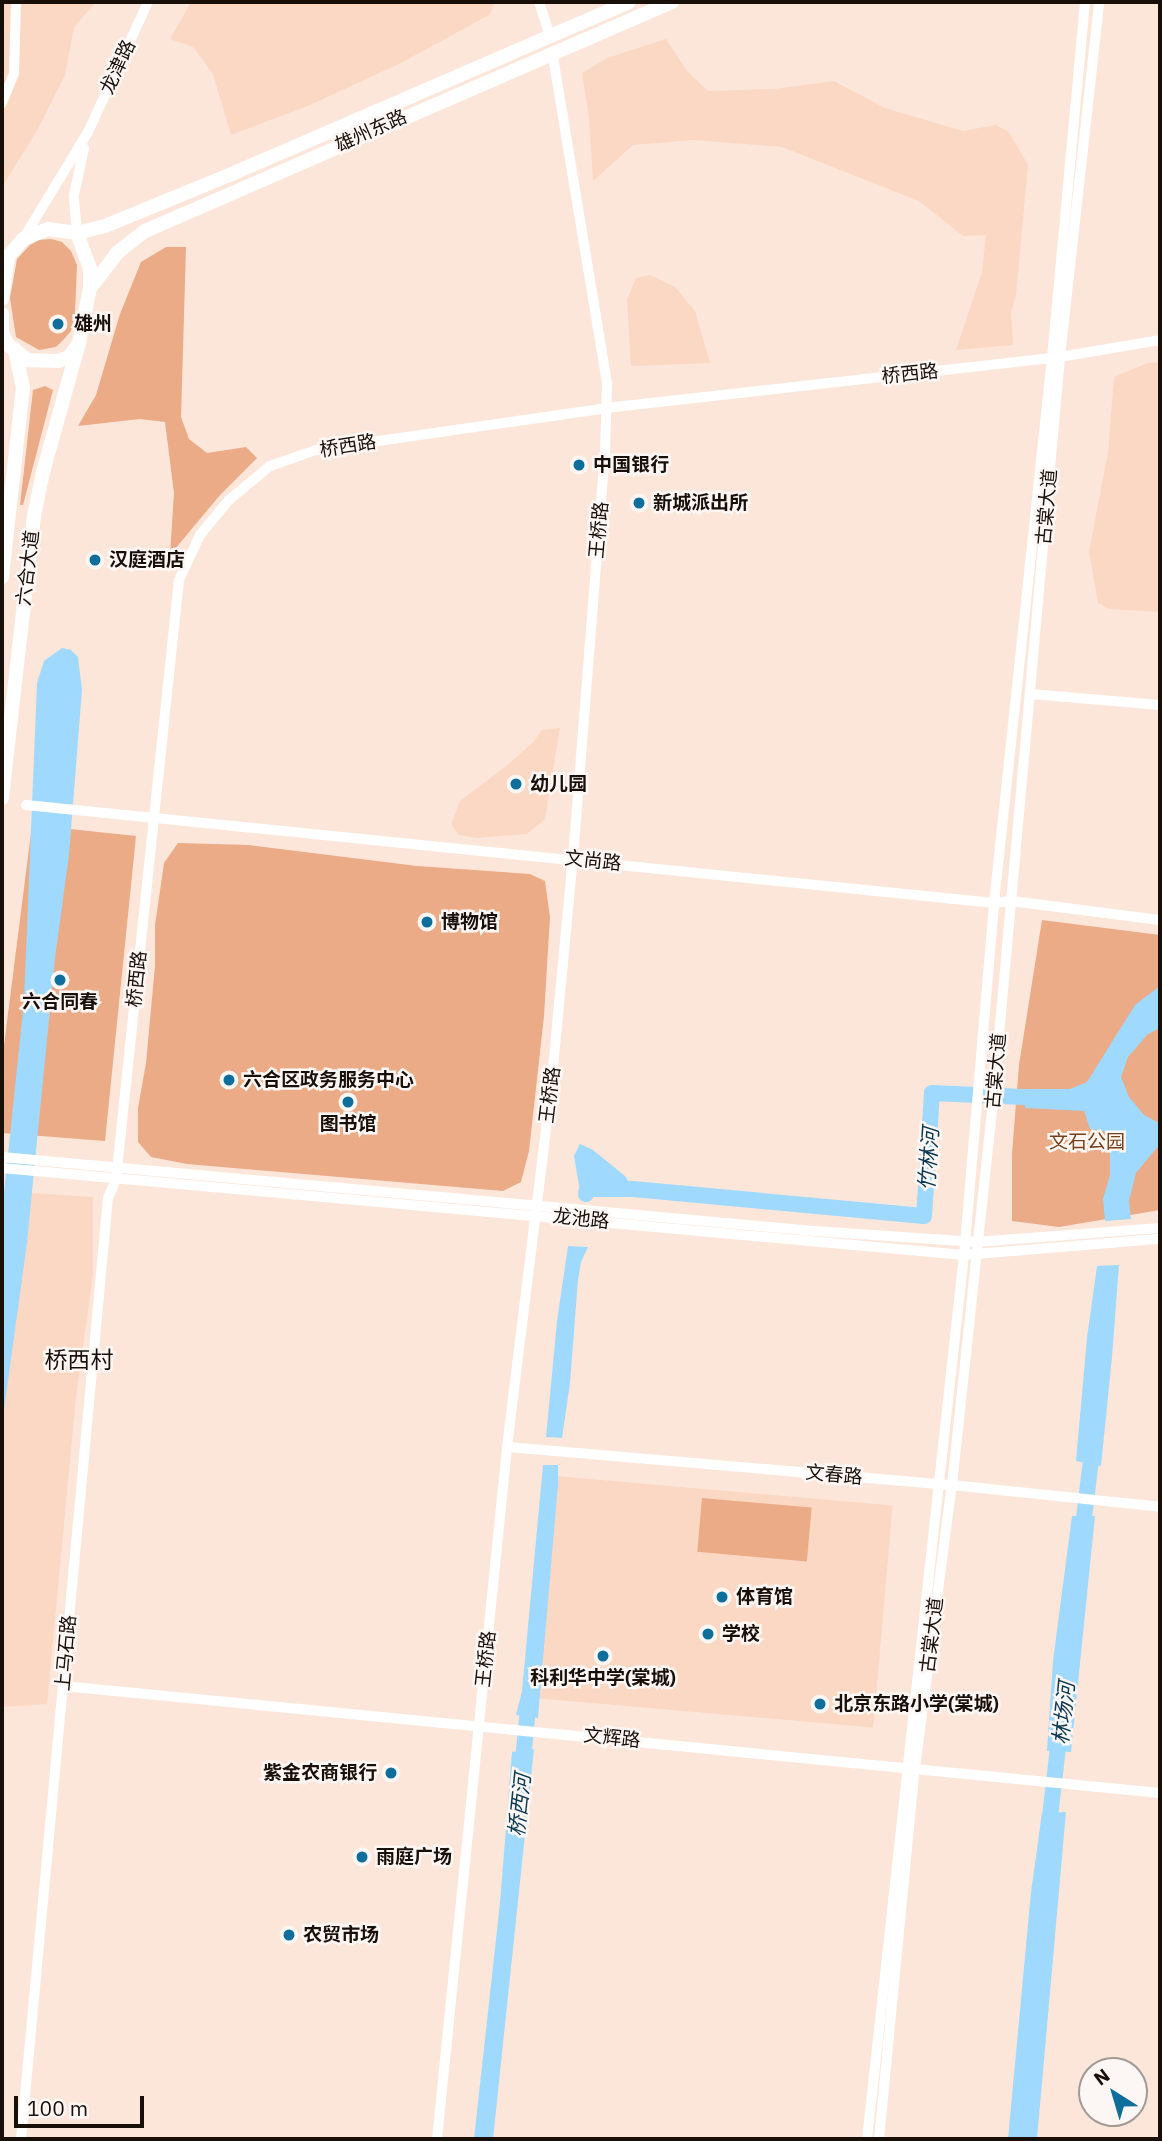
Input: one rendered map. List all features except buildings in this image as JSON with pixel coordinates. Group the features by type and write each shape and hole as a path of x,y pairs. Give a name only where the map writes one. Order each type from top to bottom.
{"highway":[{"name":"雄州东路","path":"23,239 48,229 77,233 105,226 629,2"},
{"name":"雄州东路","path":"90,288 117,252 145,231 672,2"},
{"path":"77,233 90,268 90,288"},
{"path":"2,299 5,260 23,239"},
{"name":"六合大道","path":"2,798 34,516 43,472 79,343 90,288"},
{"name":"六合大道","path":"2,314 2,333 23,388 2,576"},
{"path":"8,346 29,360 58,361 69,357 79,343"}],"street":[{"path":"2,103 15,73 16,2"},
{"name":"龙津路","path":"77,233 74,217 76,174 89,132 148,2"},
{"path":"538,2 550,35"},
{"name":"古棠大道","path":"879,2139 939,1484 969,1255 977,1242 994,1091 1031,694 1085,2"},
{"name":"古棠大道","path":"867,2139 911,1767 951,1485 969,1255 963,1241 994,903 1056,357 1100,2"},
{"name":"王桥路","path":"437,2139 507,1447 551,1088 573,859 605,454 607,383 552,52"},
{"name":"龙津路","path":"23,239 89,132"},
{"name":"桥西路","path":"117,1173 179,580 200,535 229,500 270,466 316,450 606,408 1056,357 1160,340"},
{"path":"1031,694 1160,705"},
{"name":"文尚路","path":"26,805 994,903 1011,901 1160,920"},
{"name":"龙池路","path":"2,1157 117,1173"},
{"name":"龙池路","path":"2,1168 117,1173 535,1209 977,1242 1160,1228"},
{"name":"上马石路","path":"22,2139 108,1199 117,1173"},
{"name":"龙池路","path":"535,1209 969,1255 1160,1239"},
{"name":"文春路","path":"507,1447 951,1485 1160,1507"},
{"name":"文辉路","path":"63,1686 1160,1793"}],"shaded area":[{"path":"2,2 96,2 74,27 65,75 38,129 2,187"},
{"path":"191,2 495,2 489,15 401,63 310,105 231,135 213,74 193,47 170,39"},
{"path":"666,39 687,71 708,91 774,89 834,81 885,108 963,131 996,125 1009,132 1028,165 1016,295 1011,312 1013,345 956,350 982,272 986,235 963,236 919,201 782,147 694,140 633,145 593,181 589,117 582,73 607,58"},
{"path":"650,275 675,287 695,311 710,363 631,366 627,300 636,278"},
{"path":"1160,362 1160,612 1109,609 1098,603 1089,552 1108,452 1114,377 1148,363"},
{"name":"幼儿园","path":"560,728 545,819 527,834 477,838 459,835 451,824 460,801 510,763 542,730"},
{"path":"2,1194 93,1197 93,1275 76,1397 47,1704 2,1707"},
{"name":"学校","path":"545,1475 893,1505 873,1728 526,1697"}],"green space":[{"path":"39,240 62,242 71,251 77,265 75,313 71,331 64,339 56,347 39,350 16,337 10,298 17,259 30,245"},
{"path":"166,247 186,247 181,417 189,439 207,453 246,447 257,458 220,495 170,555 174,493 165,422 140,419 78,426 96,395 120,314 141,262"},
{"path":"45,386 53,390 23,505 20,505 33,390"},
{"path":"32,825 136,836 105,1141 2,1133 2,1061"},
{"path":"178,843 249,845 417,866 530,874 545,881 550,917 544,1016 529,1151 521,1182 503,1191 187,1164 151,1157 138,1142 138,1108 146,1063 155,966 155,925 164,863"},
{"name":"文石公园","path":"1042,920 1160,935 1160,1210 1059,1227 1012,1221 1012,1154 1019,1065"},
{"path":"702,1498 812,1508 807,1561 697,1552"}],"water":[{"path":"62,648 71,650 78,657 82,690 69,855 55,958 27,1243 3,1417 2,1451 2,1212 24,1001 37,683 44,661"},
{"path":"1160,986 1160,1028 1148,1034 1128,1057 1121,1077 1129,1097 1144,1115 1159,1123 1160,1144 1136,1173 1129,1201 1131,1219 1105,1221 1103,1199 1110,1175 1110,1153 1104,1131 1090,1129 1084,1111 1025,1108 1023,1089 1070,1089 1087,1082 1135,1005"},
{"path":"580,1144 593,1150 625,1176 633,1189 615,1193 579,1185 574,1156"},
{"path":"568,1246 588,1247 581,1262 578,1280 570,1383 562,1438 546,1437 557,1321"},
{"path":"1119,1265 1101,1466 1076,1461 1087,1338 1097,1266"},
{"path":"543,1465 558,1465 558,1484 538,1718 516,1715 522,1691"},
{"path":"1072,1516 1095,1516 1071,1752 1047,1751 1053,1661"},
{"path":"534,1749 493,2139 474,2139 500,1903 512,1752"},
{"path":"1066,1812 1037,2139 1008,2139 1031,1892 1042,1813"}],"waterway":[{"name":"竹林河","path":"586,1194 587,1189 633,1189 924,1216 932,1093 1045,1098"},
{"name":"林场河","path":"1082,1535 1093,1443"},
{"name":"桥西河","path":"522,1770 529,1698"},
{"name":"林场河","path":"1048,1834 1060,1731"}],"place":[{"name":"雄州","path":"58,324"},
{"name":"中国银行","path":"579,465"},
{"name":"新城派出所","path":"639,503"},
{"name":"汉庭酒店","path":"95,560"},
{"name":"幼儿园","path":"516,784"},
{"name":"博物馆","path":"427,922"},
{"name":"六合同春","path":"60,980"},
{"name":"六合区政务服务中心","path":"229,1080"},
{"name":"图书馆","path":"348,1102"},
{"name":"体育馆","path":"722,1597"},
{"name":"学校","path":"708,1634"},
{"name":"科利华中学(棠城)","path":"603,1656"},
{"name":"北京东路小学(棠城)","path":"820,1704"},
{"name":"紫金农商银行","path":"391,1773"},
{"name":"雨庭广场","path":"362,1857"},
{"name":"农贸市场","path":"289,1935"}],"district":[{"name":"桥西村","path":"79,1359"}]}
